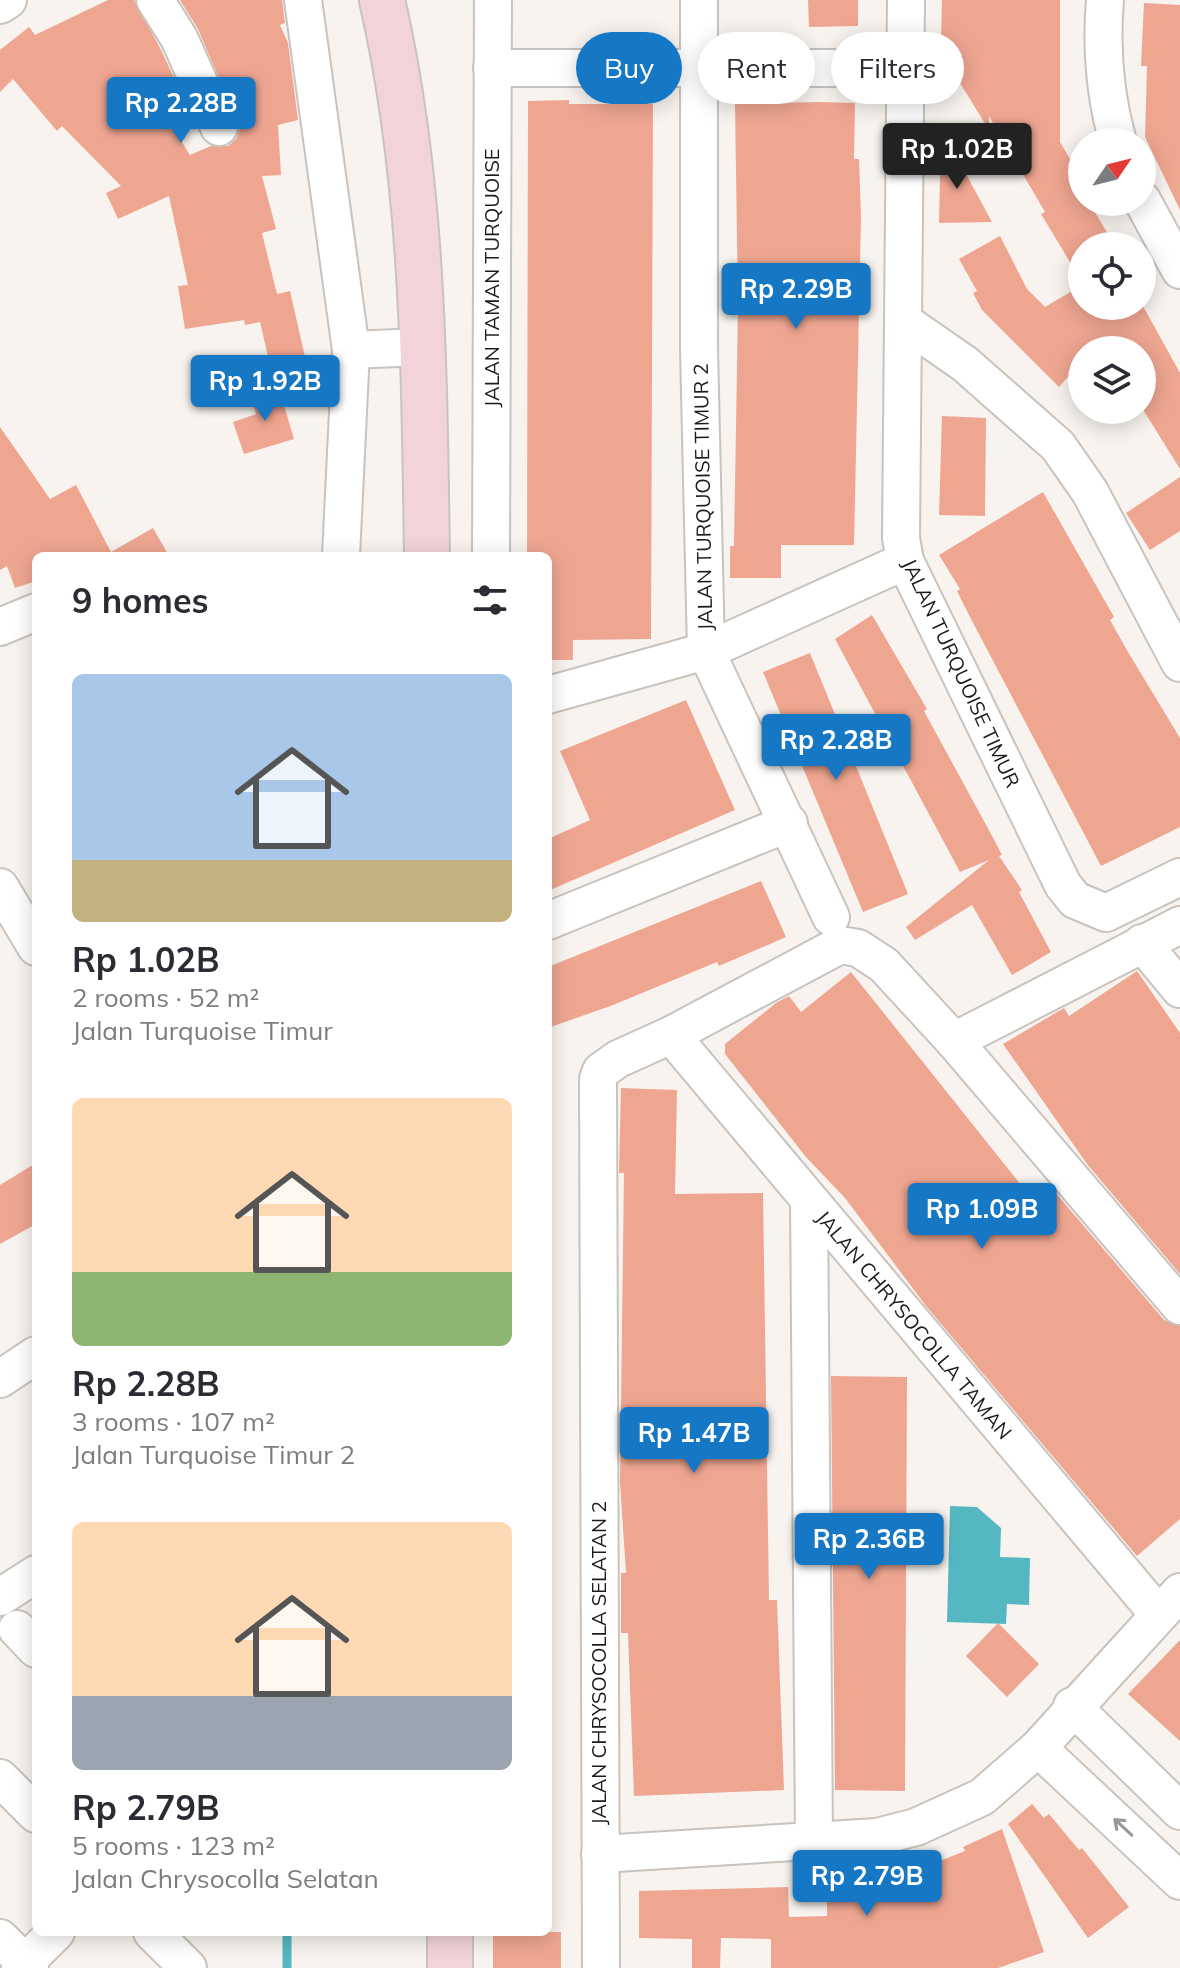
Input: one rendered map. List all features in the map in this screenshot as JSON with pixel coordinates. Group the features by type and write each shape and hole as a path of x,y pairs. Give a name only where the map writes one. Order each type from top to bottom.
{"main road":[{"path":"382,0 397,66 418,241 427,552"},
{"path":"450,1936 450,1968"}],"street":[{"path":"0,5 8,0"},
{"path":"155,0 179,38 219,127"},
{"path":"303,0 351,350 341,552"},
{"name":"JALAN TAMAN TURQUOISE","path":"491,552 493,0"},
{"name":"JALAN TURQUOISE TIMUR 2","path":"699,0 699,32"},
{"name":"JALAN TURQUOISE TIMUR","path":"906,0 906,32"},
{"path":"1105,0 1102,30 1109,111 1114,128"},
{"path":"492,68 698,70"},
{"name":"JALAN TURQUOISE TIMUR 2","path":"698,104 699,349 706,651 831,917"},
{"name":"JALAN TURQUOISE TIMUR","path":"905,104 901,538 905,561 1063,885 1075,900 1106,913 1180,877"},
{"path":"1151,216 1180,270"},
{"path":"903,321 965,364 1058,446 1090,492 1180,663"},
{"path":"351,350 421,347"},
{"path":"552,694 706,651 905,561"},
{"path":"0,627 32,614"},
{"path":"552,919 789,823"},
{"path":"0,887 32,940"},
{"path":"954,1041 1180,925"},
{"path":"1142,943 1180,989"},
{"path":"671,1035 840,945 858,948 884,965 954,1041 1180,1306"},
{"name":"JALAN CHRYSOCOLLA SELATAN 2","path":"601,1968 598,1079 601,1071 618,1059 671,1035"},
{"name":"JALAN CHRYSOCOLLA TAMAN","path":"671,1035 809,1201 1169,1603"},
{"path":"809,1201 814,1840"},
{"path":"0,1379 32,1358"},
{"path":"0,1597 32,1577"},
{"path":"600,1854 877,1837 916,1827 982,1797 1038,1748 1072,1706 1169,1603"},
{"path":"1072,1706 1180,1811"},
{"path":"1038,1748 1180,1881"},
{"path":"0,1778 32,1810"},
{"path":"19,1959 51,1936"},
{"path":"156,1936 188,1968"}],"water":[{"path":"950,1506 977,1507 1001,1528 1000,1557 1030,1558 1029,1605 1007,1604 1006,1624 947,1622"}],"building":[{"path":"108,0 134,0 160,48 178,86 155,100 190,155 211,146 228,146 236,139 240,128 198,29 180,0 282,0 285,23 280,25 288,43 298,120 278,125 281,175 262,176 276,229 262,233 277,294 290,291 308,370 273,378 260,322 245,325 244,320 185,329 178,286 188,285 169,196 118,219 106,193 121,186 62,126 57,131 13,79 0,92 0,50 29,27 35,35"},
{"path":"808,0 858,0 858,26 809,27"},
{"path":"942,0 1060,0 1060,142 1068,156 1068,216 1097,216 1107,232 1068,232 1068,259 1041,214 1045,212 989,116 989,130 964,89 964,32 941,32"},
{"path":"1144,3 1180,5 1180,210 1156,160 1156,128 1145,128 1147,66 1141,66"},
{"path":"528,101 653,104 651,639 573,640 573,660 552,660 552,552 527,552"},
{"path":"735,104 855,104 854,159 859,159 861,218 854,545 781,545 781,578 730,578 730,546 734,546 738,306"},
{"path":"941,128 992,222 939,223"},
{"path":"1000,236 1027,289 1045,307 1068,293 1068,320 1151,320 1180,373 1180,469 1152,424 1156,424 1156,336 1068,336 1068,377 1059,387 982,310 973,293 977,291 959,259"},
{"path":"279,388 294,439 244,454 233,422 256,414 251,397"},
{"path":"942,416 986,418 985,516 939,515"},
{"path":"0,427 50,499 76,485 111,552 32,552 32,582 15,588 7,566 0,570"},
{"path":"1180,477 1180,531 1150,550 1126,513"},
{"path":"1043,492 1114,617 1110,620 1180,738 1180,827 1101,866 971,619 957,591 960,589 939,555"},
{"path":"153,528 167,552 111,552"},
{"path":"872,615 927,709 924,711 1002,855 999,856 1022,890 1019,892 1051,952 1012,975 972,905 915,940 906,927 989,860 960,872 835,639"},
{"path":"810,653 908,894 863,912 763,672"},
{"path":"686,700 735,810 552,889 552,837 590,820 560,751"},
{"path":"761,881 786,937 719,966 717,962 552,1027 552,965"},
{"path":"1137,971 1180,1033 1180,1274 1087,1164 1003,1044 1064,1008 1069,1016"},
{"path":"851,972 1037,1205 1054,1191 1164,1320 1180,1326 1180,1519 1137,1556 926,1306 845,1198 806,1157 725,1054 725,1044 776,1003 789,996 801,1012"},
{"path":"621,1088 677,1090 675,1194 763,1193 769,1600 777,1600 784,1790 634,1796 628,1633 621,1633 621,1573 626,1573 620,1482 624,1173 619,1173"},
{"path":"32,1165 32,1226 0,1244 0,1185"},
{"path":"831,1376 907,1377 905,1791 835,1790"},
{"path":"998,1623 1039,1664 1007,1697 966,1656"},
{"path":"1180,1640 1180,1741 1128,1694"},
{"path":"1032,1804 1044,1818 1049,1814 1079,1850 1082,1848 1129,1907 1088,1938 1008,1824"},
{"path":"1002,1829 1044,1952 998,1968 771,1968 771,1939 721,1938 720,1968 692,1968 692,1939 639,1938 639,1891 788,1887 789,1917 827,1916 827,1882 917,1870 965,1851 963,1847"},
{"path":"552,1932 561,1932 561,1968 493,1968 493,1936 552,1936"}],"waterway":[{"path":"287,1936 287,1968"}]}
